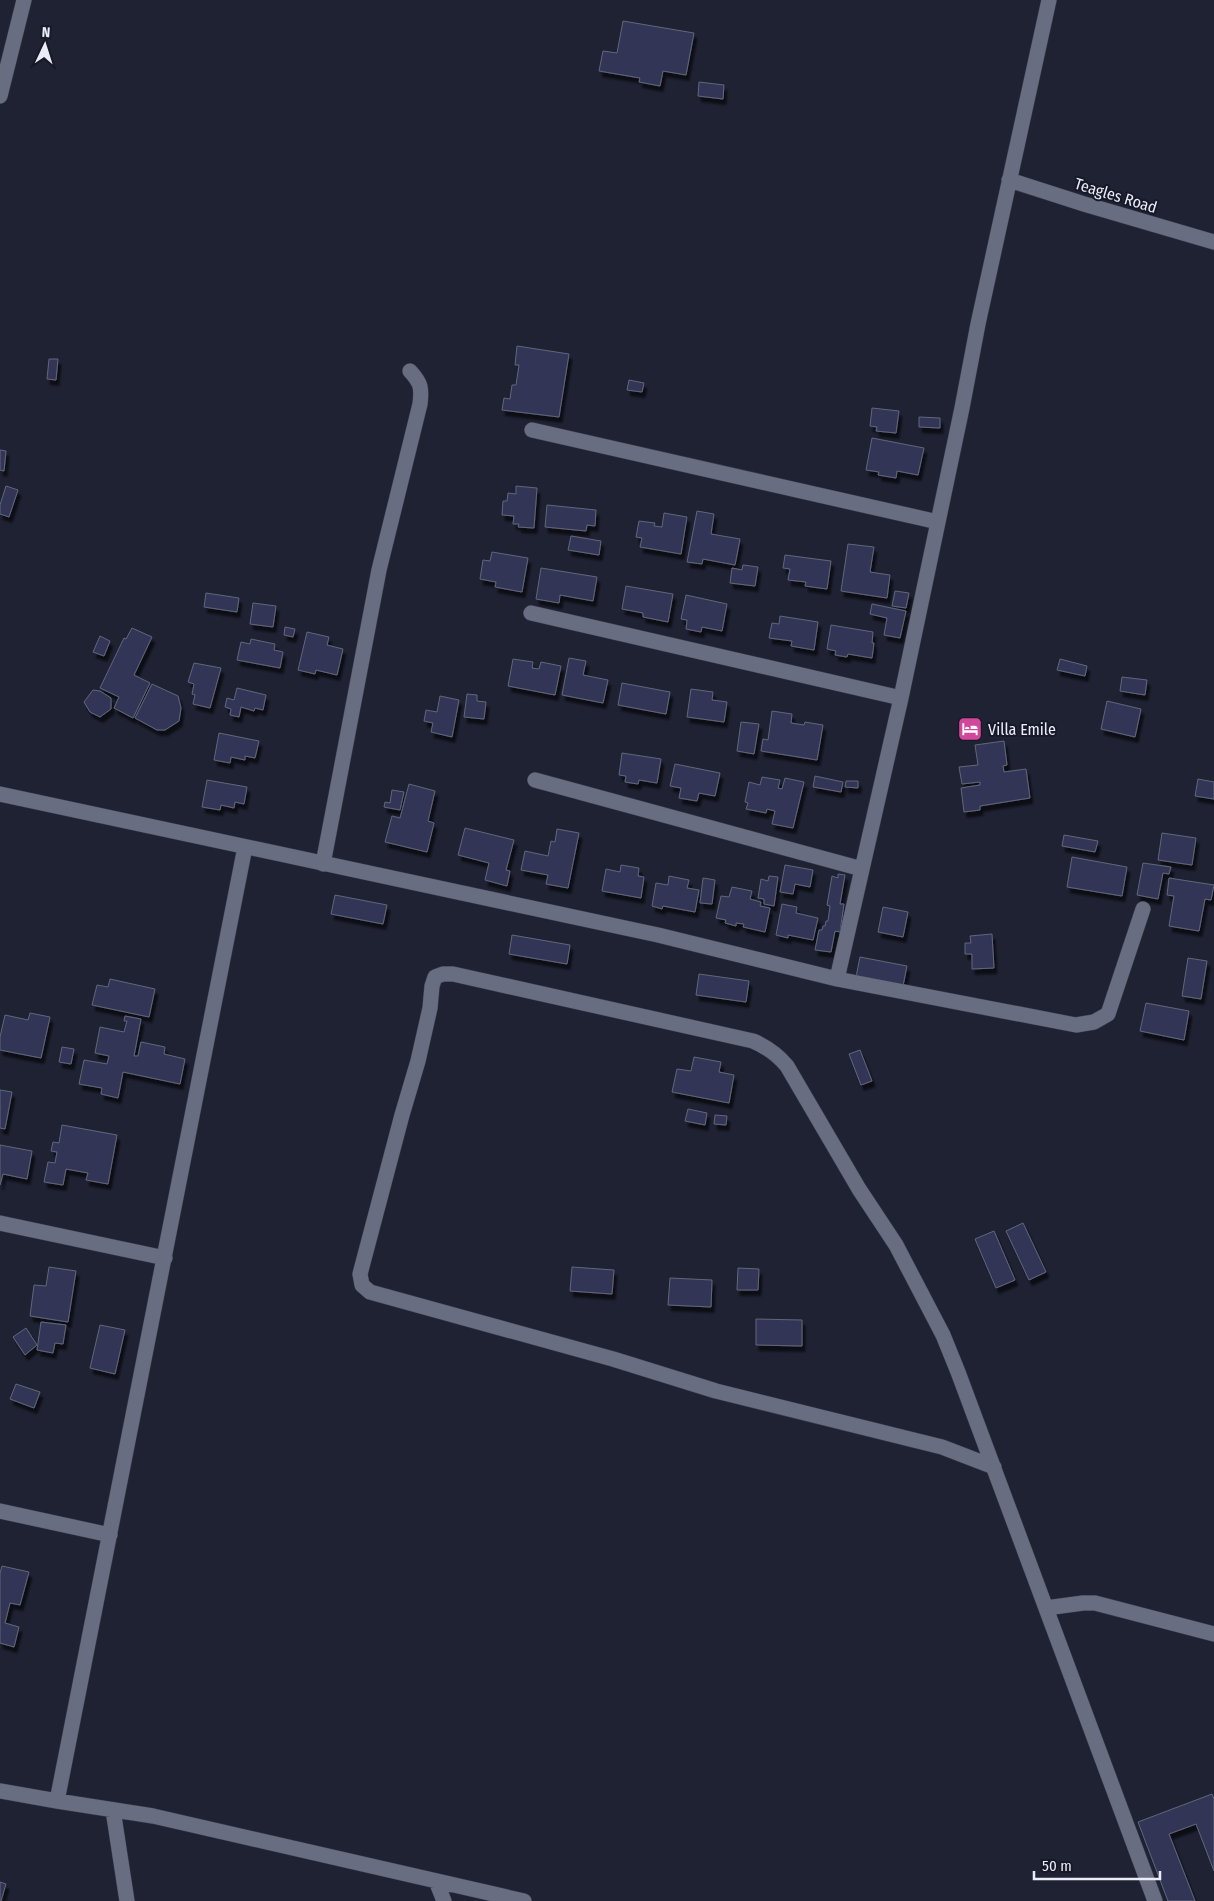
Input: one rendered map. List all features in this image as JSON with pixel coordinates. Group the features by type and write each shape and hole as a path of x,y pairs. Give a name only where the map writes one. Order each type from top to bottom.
{"street":[{"path":"0,96 24,0"},
{"path":"837,979 901,698 978,324 1049,0"},
{"name":"Teagles Road","path":"1009,180 1093,207 1214,242"},
{"path":"322,864 379,570 420,404 422,390 417,379 410,371"},
{"path":"532,430 938,522"},
{"path":"531,613 901,698"},
{"path":"536,780 862,869"},
{"path":"0,794 658,935 837,979 1076,1025 1094,1022 1108,1014 1143,909"},
{"path":"57,1801 165,1258 244,847"},
{"path":"994,1466 942,1448 716,1391 613,1359 370,1292 362,1284 360,1274 418,1061 435,977 443,974 453,974 743,1039 766,1047 778,1055 787,1066 859,1189 896,1245 944,1335 994,1466 1156,1901"},
{"path":"0,1223 165,1258"},
{"path":"0,1511 110,1535"},
{"path":"1046,1608 1083,1602 1095,1603 1214,1634"},
{"path":"0,1791 153,1816 524,1901"},
{"path":"113,1810 127,1901"},
{"path":"436,1881 444,1901"}],"building":[{"path":"623,21 694,33 686,75 663,71 660,86 639,82 640,78 599,71 603,51 617,53"},
{"path":"699,82 724,85 723,99 698,96"},
{"path":"517,346 569,354 559,417 502,410 504,398 510,399 512,385 516,385 519,365 515,365"},
{"path":"49,359 58,359 56,380 47,379"},
{"path":"629,380 644,383 642,392 627,390"},
{"path":"872,408 899,411 896,433 876,431 877,427 870,426"},
{"path":"919,417 940,418 940,428 919,427"},
{"path":"872,438 924,448 918,475 897,471 896,478 878,475 879,472 866,470"},
{"path":"0,450 6,451 4,471 0,470"},
{"path":"6,486 18,490 9,517 0,514 0,505"},
{"path":"516,486 537,488 534,528 518,527 519,524 513,524 514,516 502,515 503,501 507,501 508,493 516,494"},
{"path":"547,505 596,510 595,526 587,525 586,531 545,527"},
{"path":"697,511 714,514 711,534 740,539 735,565 703,559 702,564 687,562"},
{"path":"664,513 687,517 681,554 640,547 642,538 636,537 639,521 655,523 654,526 662,527"},
{"path":"571,536 601,541 599,555 568,550"},
{"path":"848,544 874,547 870,572 890,575 887,598 841,591"},
{"path":"492,552 528,558 522,592 495,587 496,582 480,579 483,560 490,561"},
{"path":"785,555 831,561 827,589 805,586 806,582 788,580 790,569 783,568"},
{"path":"743,565 758,567 755,586 730,583 732,568 742,570"},
{"path":"541,568 597,577 593,601 560,595 559,603 536,599"},
{"path":"626,586 673,594 668,622 643,617 643,613 622,609"},
{"path":"895,591 909,593 906,608 892,606"},
{"path":"206,593 239,598 237,612 204,607"},
{"path":"686,595 727,604 722,631 702,627 701,632 686,629 687,620 681,619"},
{"path":"253,603 276,606 273,627 250,624"},
{"path":"872,604 906,611 900,638 884,635 887,618 870,614"},
{"path":"780,616 818,622 814,650 791,646 792,641 769,638 772,623 779,624"},
{"path":"831,625 873,632 872,658 848,654 847,657 835,655 836,651 827,649"},
{"path":"285,627 295,629 293,637 284,635"},
{"path":"132,628 152,637 134,675 150,683 133,718 114,708 119,697 100,688 124,638 126,639"},
{"path":"307,632 329,637 327,645 343,649 337,675 316,670 315,674 298,670"},
{"path":"100,636 110,641 104,656 93,652"},
{"path":"251,639 275,644 274,650 283,652 280,668 237,660 241,642 250,644"},
{"path":"569,658 586,661 583,675 608,680 603,703 562,695"},
{"path":"513,659 533,662 532,668 539,669 541,662 561,666 555,695 508,686"},
{"path":"1060,659 1087,666 1085,676 1057,670"},
{"path":"194,663 221,668 210,708 193,704 195,695 192,694 194,684 188,682"},
{"path":"1122,677 1147,680 1145,695 1120,691"},
{"path":"622,683 670,692 666,714 618,705"},
{"path":"152,684 178,696 181,708 179,721 165,730 157,730 135,718"},
{"path":"237,688 266,695 263,710 255,708 254,711 241,707 239,717 230,715 231,709 225,707 227,698 234,700"},
{"path":"691,689 713,692 712,700 727,702 724,722 687,717"},
{"path":"93,690 100,691 111,698 111,709 100,717 90,712 84,702"},
{"path":"467,694 477,695 477,701 486,702 484,719 464,717"},
{"path":"440,696 459,700 452,737 431,732 433,723 424,721 426,710 437,712"},
{"path":"1107,701 1141,709 1135,737 1101,729"},
{"path":"772,711 792,714 791,723 804,725 805,722 823,725 817,760 761,751 763,739 768,740"},
{"path":"741,722 759,724 754,754 737,751"},
{"path":"219,733 259,741 255,758 245,756 245,760 231,757 230,763 214,760"},
{"path":"1004,741 1007,765 1003,766 1004,772 1026,769 1030,798 980,806 980,810 964,812 961,788 980,785 980,782 962,784 959,767 978,765 975,745"},
{"path":"622,753 661,759 657,783 639,780 638,784 625,782 626,776 619,775"},
{"path":"675,764 720,773 715,796 699,793 697,801 679,798 681,788 670,786"},
{"path":"815,776 843,782 841,792 813,787"},
{"path":"762,777 780,780 778,788 782,789 785,778 804,782 793,828 772,824 775,811 767,809 766,813 746,809 748,803 745,802 749,782 760,785"},
{"path":"1198,779 1214,782 1214,799 1195,796"},
{"path":"207,780 247,787 244,804 235,802 234,808 221,805 220,810 202,807"},
{"path":"846,781 858,781 858,788 845,787"},
{"path":"409,784 435,791 428,821 434,823 427,852 385,842 392,816 400,818"},
{"path":"392,790 404,792 400,810 384,807 385,802 390,803"},
{"path":"465,828 514,840 506,870 510,871 507,886 485,880 489,863 458,855"},
{"path":"557,829 579,833 568,888 546,884 548,875 521,870 525,851 548,856 551,841 555,842"},
{"path":"1162,833 1196,838 1192,865 1158,860"},
{"path":"1064,835 1098,841 1095,852 1062,846"},
{"path":"1072,857 1127,867 1122,896 1067,887"},
{"path":"1143,863 1171,867 1169,874 1163,873 1158,899 1137,895"},
{"path":"621,865 639,868 638,876 644,877 641,898 602,891 606,869 620,872"},
{"path":"785,865 813,870 810,887 795,884 793,894 780,892"},
{"path":"838,874 845,875 840,904 844,904 840,932 835,931 831,952 815,950 819,930 822,930 826,921 828,921 830,906 827,905 832,876 838,878"},
{"path":"669,876 689,880 687,888 699,890 695,912 663,906 662,909 652,906 656,883 668,885"},
{"path":"769,876 778,877 774,906 764,904 764,899 758,898 761,879 768,881"},
{"path":"703,878 715,880 712,904 700,903"},
{"path":"1169,878 1214,885 1211,900 1205,899 1199,931 1169,926 1174,896 1167,895"},
{"path":"732,887 752,891 750,899 761,902 760,906 770,908 765,932 743,927 744,924 736,923 736,926 725,923 726,920 716,918 721,896 729,897"},
{"path":"335,895 387,905 383,924 331,914"},
{"path":"782,904 797,907 796,913 818,918 813,940 788,935 788,938 776,935"},
{"path":"883,907 908,912 903,937 878,932"},
{"path":"992,934 994,968 972,969 972,954 965,954 965,943 971,943 970,936"},
{"path":"512,935 570,945 567,964 509,954"},
{"path":"860,957 907,966 903,986 856,977"},
{"path":"1188,958 1207,961 1201,999 1182,996"},
{"path":"699,974 749,981 746,1002 696,995"},
{"path":"110,979 155,989 149,1017 92,1005 97,985 108,987"},
{"path":"1146,1003 1189,1011 1184,1040 1140,1031"},
{"path":"30,1013 50,1017 41,1058 0,1050 0,1037 5,1015 28,1020"},
{"path":"125,1016 141,1019 134,1056 138,1056 141,1042 165,1047 164,1054 185,1059 180,1084 123,1072 118,1098 101,1094 102,1088 79,1084 84,1060 107,1064 109,1056 95,1053 100,1027 124,1032 127,1021 124,1021"},
{"path":"62,1047 74,1049 71,1064 59,1062"},
{"path":"860,1050 872,1081 861,1085 849,1054"},
{"path":"694,1057 721,1062 719,1072 734,1075 729,1103 672,1092 677,1069 691,1071"},
{"path":"0,1090 12,1092 5,1129 0,1128"},
{"path":"688,1109 707,1113 705,1125 685,1121"},
{"path":"715,1115 727,1116 726,1125 714,1124"},
{"path":"62,1125 117,1135 108,1184 86,1180 88,1173 66,1169 63,1185 44,1182 48,1162 55,1163 57,1152 51,1151 53,1142 59,1143"},
{"path":"0,1145 32,1151 27,1179 3,1174 0,1185"},
{"path":"1023,1223 1046,1272 1029,1280 1006,1231"},
{"path":"994,1231 1015,1280 996,1288 975,1239"},
{"path":"49,1267 76,1271 68,1322 30,1316 34,1285 46,1286"},
{"path":"572,1267 614,1270 612,1294 570,1291"},
{"path":"738,1268 759,1269 758,1290 737,1290"},
{"path":"670,1278 712,1280 711,1307 668,1305"},
{"path":"756,1319 802,1320 802,1346 756,1345"},
{"path":"41,1322 66,1325 63,1344 55,1343 53,1353 37,1350"},
{"path":"100,1325 125,1330 115,1374 90,1368"},
{"path":"26,1328 37,1345 25,1355 13,1337"},
{"path":"16,1384 40,1392 34,1408 10,1399"},
{"path":"2,1566 29,1572 20,1605 10,1603 5,1623 19,1627 14,1647 0,1643 0,1573"},
{"path":"1212,1794 1214,1799 1214,1871 1196,1824 1169,1834 1195,1901 1168,1901 1138,1822"},
{"path":"0,1882 6,1884 1,1901 0,1901"}],"place":[{"name":"Villa Emile","path":"970,729"}]}
